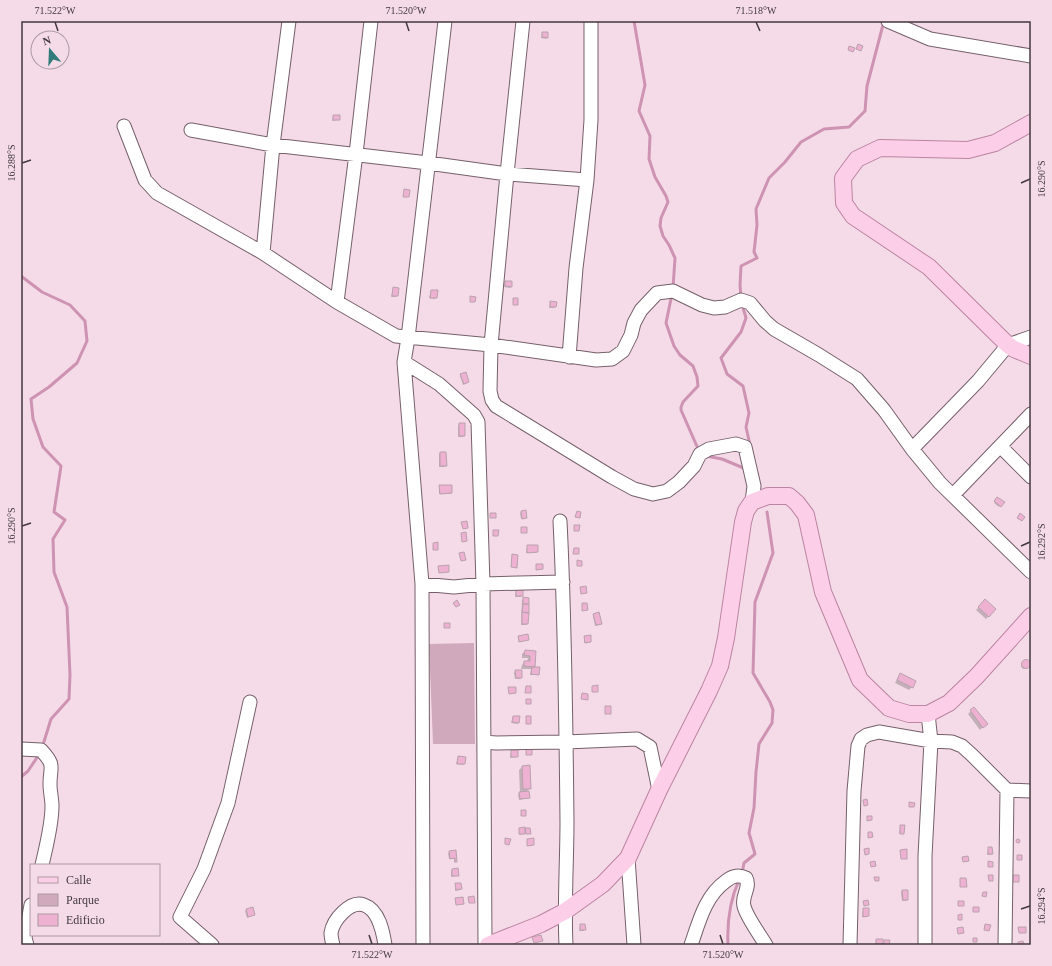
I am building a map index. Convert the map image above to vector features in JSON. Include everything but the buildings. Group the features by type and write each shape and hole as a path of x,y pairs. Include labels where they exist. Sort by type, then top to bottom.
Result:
{"main road":[{"path":"1031,123 995,143 968,150 880,148 857,158 843,178 844,203 853,216 929,267 1008,345 1031,356"},
{"path":"488,945 541,924 564,912 603,884 628,858 720,666 726,638 743,522 746,511 758,499 789,496 797,503 806,515 823,592 860,680 889,708 909,714 928,714 949,703 977,676 1031,616"}],"street":[{"path":"263,253 273,145 289,21"},
{"path":"337,302 371,21"},
{"path":"423,945 422,584 404,362 445,21"},
{"path":"523,21 491,345 490,391 492,400 496,406 612,477 634,488 653,494 667,491 679,482 694,466 700,454 709,449 727,445 741,445 745,447 758,499"},
{"path":"569,357 576,268 587,180 591,120 591,21"},
{"path":"888,21 930,39 1031,56"},
{"path":"124,126 145,180 157,193 263,253 337,302 396,336 491,345 596,360 612,359 623,351 631,335 634,323 642,310 657,293 673,291 702,305 714,308 725,307 741,300 750,303 774,329 857,379 884,410 912,449 940,483 1031,572"},
{"path":"191,130 273,145 428,162 507,174 587,180"},
{"path":"912,449 978,381 1008,345 1031,337"},
{"path":"404,362 439,384 474,415 478,422 483,584 485,945"},
{"path":"953,495 1031,414"},
{"path":"1000,446 1031,477"},
{"path":"560,521 563,582 566,742 567,861 564,912 566,945"},
{"path":"422,584 454,587 483,584 563,582"},
{"path":"212,945 180,917 204,869 228,803 250,702"},
{"path":"925,945 925,856 931,741 928,714"},
{"path":"850,945 854,791 858,746 861,739 867,735 879,732 931,741 952,742 962,746 1007,790 1031,791"},
{"path":"484,742 566,742 637,739 650,747 660,790"},
{"path":"21,749 41,750 48,757 52,768 50,784 52,806 42,864"},
{"path":"1005,945 1007,790"},
{"path":"628,858 634,945"},
{"path":"691,945 705,906 715,891 732,877 741,876 746,878 748,884 743,900 744,906 747,914 766,945"},
{"path":"333,945 331,932 337,919 347,909 356,905 364,905 374,913 383,931 386,945"},
{"path":"28,945 25,938 30,910"}],"green space":[{"path":"474,643 475,744 433,744 429,644"}],"waterway":[{"path":"634,21 645,85 639,111 650,136 649,159 655,177 668,202 661,218 660,226 663,236 675,258 673,288"},
{"path":"741,297 741,266 757,258 754,252 757,225 756,209 769,178 785,162 801,142 824,129 849,127 865,111 867,86 884,21"},
{"path":"21,276 42,292 70,305 85,321 87,341 77,363 49,387 31,399 33,419 43,447 61,466 54,512 65,520 53,539 54,572 67,607 70,675 69,699 51,719 42,748"},
{"path":"672,294 666,323 674,346 680,355 693,366 697,377 698,386 683,402 681,410 699,451"},
{"path":"742,304 746,318 741,332 721,358 727,374 743,386 749,413 746,427 750,445"},
{"path":"706,456 722,459 746,469"},
{"path":"742,873 744,863 755,854 749,833 754,808 759,744 772,723 773,710 753,673 755,602 773,553 767,512"},
{"path":"21,777 28,771 40,753"},
{"path":"728,945 730,912 733,896 739,880"}]}
